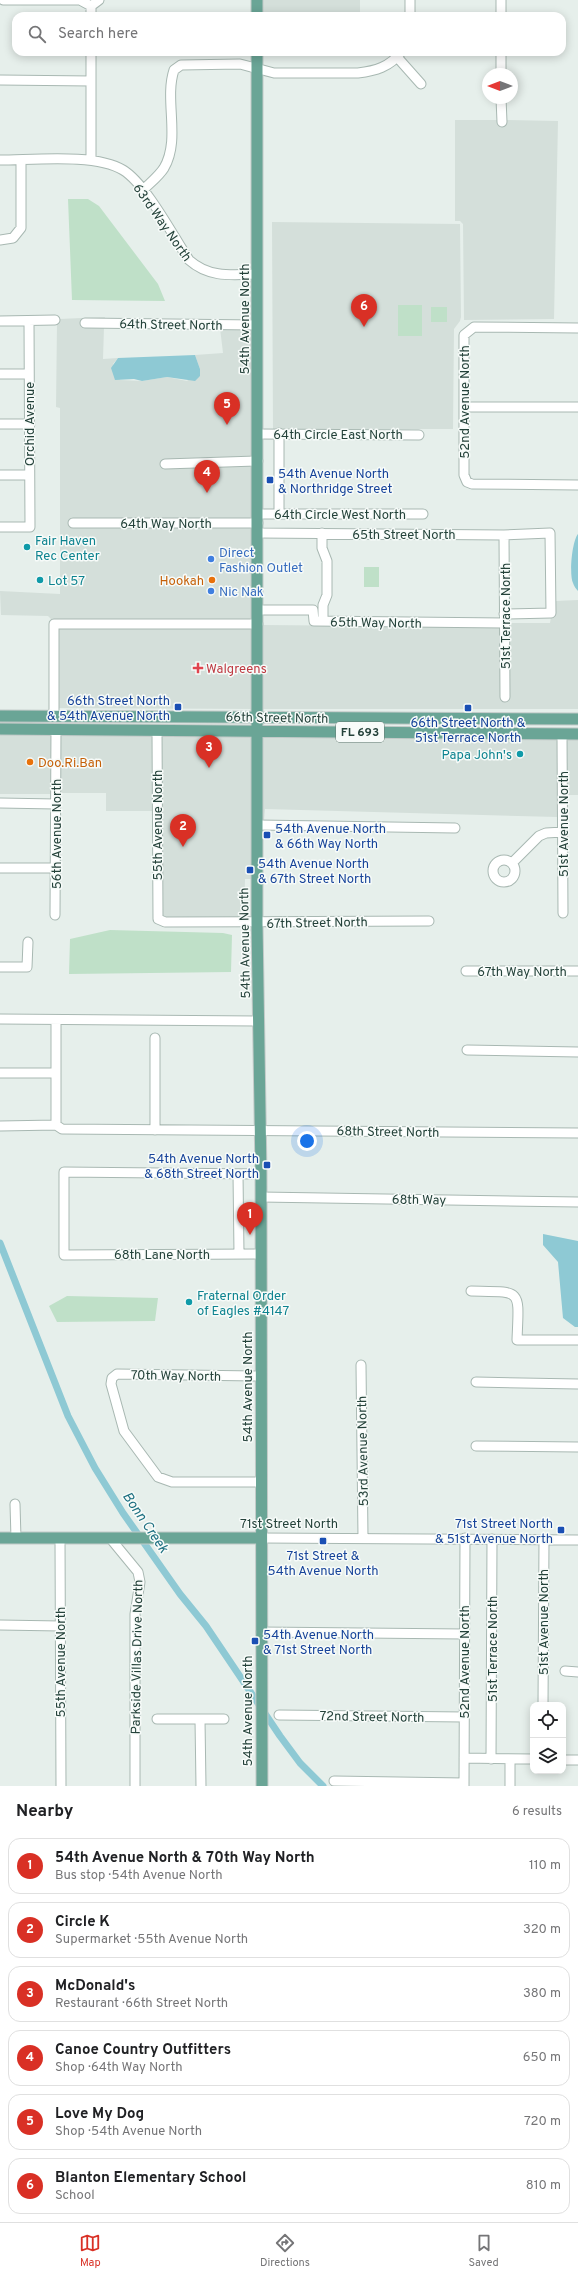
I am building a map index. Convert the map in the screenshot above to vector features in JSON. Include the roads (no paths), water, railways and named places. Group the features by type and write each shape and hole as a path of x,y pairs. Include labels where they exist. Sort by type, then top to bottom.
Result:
{"main road":[{"path":"257,0 257,12"},
{"name":"54th Avenue North","path":"257,56 257,923 261,1174 260,1376 262,1786"},
{"name":"66th Street North","path":"0,716 258,716 578,719"},
{"path":"0,726 42,723 54,716"},
{"path":"56,729 63,725 114,723 128,716"},
{"path":"374,732 383,725 408,724 410,718"},
{"path":"423,733 428,726 454,724 463,718"},
{"path":"468,733 470,728 475,725 539,725 551,719"},
{"name":"66th Street North","path":"0,729 578,734"},
{"name":"71st Street North","path":"0,1538 261,1538"}],"street":[{"path":"3,0 80,0 91,6"},
{"path":"91,6 99,0"},
{"path":"410,0 410,12"},
{"path":"501,0 501,12"},
{"path":"91,6 91,12"},
{"path":"91,56 91,160"},
{"path":"143,190 164,168 169,156 171,143 171,80 174,70 181,65 240,64 274,72 358,73 384,67 398,56"},
{"path":"400,56 421,84"},
{"path":"501,56 501,68"},
{"path":"0,80 91,80"},
{"path":"502,104 502,122"},
{"name":"63rd Way North","path":"0,160 91,160 102,161 122,169 143,190 189,260 197,267 217,275 257,274"},
{"path":"0,240 13,238 21,228 21,160"},
{"path":"0,321 55,320"},
{"name":"Orchid Avenue","path":"0,527 30,527 29,321"},
{"name":"64th Street North","path":"85,323 258,325"},
{"name":"52nd Avenue North","path":"578,328 474,327 468,330 464,335 464,475 467,482 472,484 578,484"},
{"path":"0,374 29,374"},
{"path":"464,407 578,407"},
{"path":"0,424 30,424"},
{"path":"279,433 279,514"},
{"name":"64th Circle East North","path":"258,434 418,435"},
{"path":"165,464 258,461"},
{"path":"0,475 29,475"},
{"name":"64th Circle West North","path":"258,523 279,514 423,514"},
{"name":"64th Way North","path":"73,523 258,523"},
{"name":"65th Street North","path":"258,523 322,533 504,535 550,533 551,613"},
{"path":"322,533 322,548 328,561 328,595 323,605 323,621"},
{"name":"51st Terrace North","path":"504,535 505,697"},
{"name":"65th Way North","path":"258,610 313,610 314,621 504,618 551,613"},
{"path":"54,716 54,624 258,624"},
{"name":"56th Avenue North","path":"55,915 56,729"},
{"name":"55th Avenue North","path":"157,730 158,919"},
{"name":"51st Avenue North","path":"562,734 563,913"},
{"path":"0,803 56,804"},
{"path":"258,825 455,828"},
{"path":"512,863 539,836 546,833 563,832"},
{"path":"0,868 56,868"},
{"name":"67th Street North","path":"158,919 165,922 257,923 429,921"},
{"path":"0,967 27,967 28,942"},
{"name":"67th Way North","path":"466,971 578,971"},
{"path":"0,1019 259,1021"},
{"path":"56,1020 56,1125"},
{"path":"155,1038 155,1130"},
{"path":"467,1050 578,1052"},
{"path":"0,1073 56,1073"},
{"name":"68th Street North","path":"0,1126 56,1125 62,1129 578,1133"},
{"name":"68th Lane North","path":"238,1174 64,1172 64,1254 260,1254"},
{"path":"239,1254 238,1174 261,1174"},
{"name":"68th Way","path":"261,1197 578,1202"},
{"path":"471,1291 508,1291 516,1296 518,1303 517,1340 578,1340"},
{"name":"53rd Avenue North","path":"361,1364 363,1537"},
{"name":"70th Way North","path":"260,1376 117,1374 112,1378 111,1384 124,1431 158,1477 172,1482 261,1482"},
{"path":"476,1382 578,1384"},
{"path":"476,1446 578,1447"},
{"path":"15,1504 16,1538"},
{"name":"71st Street North","path":"261,1538 363,1537 578,1540"},
{"name":"55th Avenue North","path":"60,1538 61,1786"},
{"name":"Parkside Villas Drive North","path":"110,1538 138,1572 140,1582 135,1614 135,1786"},
{"name":"52nd Avenue North","path":"464,1784 465,1538"},
{"name":"51st Terrace North","path":"491,1759 492,1539"},
{"name":"51st Avenue North","path":"543,1702 544,1540"},
{"path":"0,1625 60,1626"},
{"path":"261,1632 464,1634"},
{"path":"565,1671 578,1672"},
{"name":"72nd Street North","path":"279,1715 464,1717"},
{"path":"157,1719 224,1719"},
{"path":"200,1720 201,1786"},
{"path":"464,1758 530,1759"},
{"path":"510,1759 510,1786"},
{"path":"566,1760 578,1760"},
{"path":"334,1782 464,1784"}],"water":[{"path":"195,355 200,369 200,376 195,381 167,377 142,381 134,379 115,380 111,368 118,358"},
{"path":"578,534 578,591 572,579 571,566 574,543"},
{"path":"543,1234 578,1241 578,1327 575,1327 563,1318 558,1262 543,1245"}],"waterway":[{"name":"Bonn Creek","path":"0,1243 68,1416 95,1468 123,1513 180,1594 206,1626 280,1736 300,1763 323,1786"}],"place":[{"name":"Blanton Elementary School","path":"364,327"},
{"name":"Love My Dog","path":"227,425"},
{"name":"54th Avenue North & Northridge Street","path":"270,480"},
{"name":"Canoe Country Outfitters","path":"207,493"},
{"name":"Fair Haven Rec Center","path":"27,547"},
{"name":"Direct Fashion Outlet","path":"211,559"},
{"name":"Lot 57","path":"40,580"},
{"name":"Hookah","path":"212,580"},
{"name":"Nic Nak","path":"211,591"},
{"name":"Walgreens","path":"198,668"},
{"name":"66th Street North & 54th Avenue North","path":"178,707"},
{"name":"66th Street North & 51st Terrace North","path":"468,708"},
{"name":"Papa John's","path":"520,754"},
{"name":"Doo.Ri.Ban","path":"30,762"},
{"name":"McDonald's","path":"209,768"},
{"name":"54th Avenue North & 66th Way North","path":"267,835"},
{"name":"Circle K","path":"183,847"},
{"name":"54th Avenue North & 67th Street North","path":"250,870"},
{"name":"54th Avenue North & 68th Street North","path":"267,1165"},
{"name":"54th Avenue North & 70th Way North","path":"250,1235"},
{"name":"Fraternal Order of Eagles #4147","path":"189,1302"},
{"name":"71st Street North & 51st Avenue North","path":"561,1530"},
{"name":"71st Street & 54th Avenue North","path":"323,1541"},
{"name":"54th Avenue North & 71st Street North","path":"255,1641"}]}
